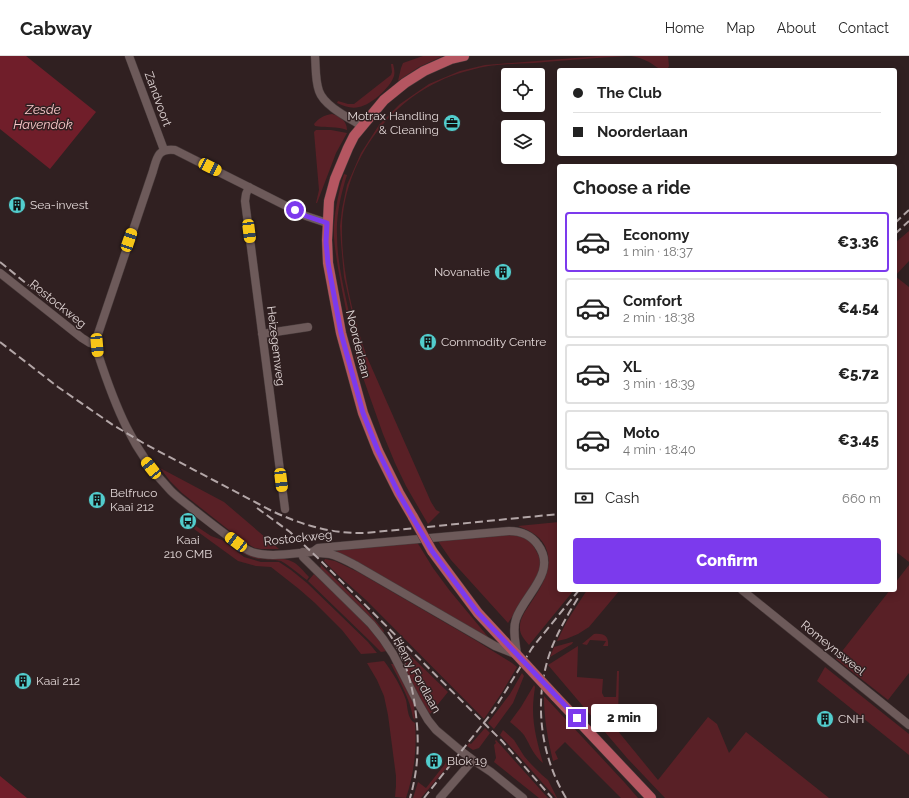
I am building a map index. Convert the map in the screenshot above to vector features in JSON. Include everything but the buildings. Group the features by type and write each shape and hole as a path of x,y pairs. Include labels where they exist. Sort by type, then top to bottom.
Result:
{"main road":[{"name":"Noorderlaan","path":"464,56 451,59 424,71 405,83 384,100 354,136 338,170 329,201 326,242 328,263 341,333 363,413 378,451 399,494 432,551 478,613 651,798"}],"street":[{"name":"Zandvoort","path":"129,56 164,150"},
{"path":"315,56 318,84 322,98 329,105 362,126"},
{"path":"97,345 101,324 156,161 159,154 164,150 175,150 306,216 327,223"},
{"name":"Heizegemweg","path":"249,187 245,201 285,509"},
{"name":"Rostockweg","path":"0,273 82,338 97,345 101,364 122,419 144,459 172,492 225,535 251,552 268,555 314,551 318,548 509,531 518,531 534,539 543,554 543,573 516,617 514,631 517,655"},
{"path":"262,334 308,327"},
{"name":"Noorderlaan","path":"314,551 336,556 355,565 495,646 517,655"},
{"name":"Henry Fordlaan","path":"302,552 303,557 371,624 383,639 393,654 428,720 436,730 523,798"},
{"name":"Romeynsweel","path":"744,592 909,725"},
{"path":"440,798 473,760"}],"shaded area":[{"path":"423,56 443,56 419,67 398,81 403,63"},
{"path":"600,56 627,56 494,65 471,70 445,79 421,91 399,108 381,127 365,149 353,174 345,200 342,227 342,243 349,293 357,326 367,357 431,502 436,510 440,512 428,524 406,486 395,463 360,369 359,344 344,277 341,243 340,226 347,185 361,153 379,125 400,104 429,84 460,71 485,65"},
{"path":"631,56 668,56 669,66 668,68 657,68 649,62"},
{"path":"391,64 393,64 394,72 392,81 384,91 369,103 364,106 353,108 337,103 338,101 354,104 391,75"},
{"path":"332,114 342,119 346,124 347,130 315,126 314,124 320,118"},
{"path":"316,130 331,130 347,133 336,153 317,203 319,190 314,132"},
{"path":"344,174 347,175 338,212 337,244 342,281 356,342 357,363 340,279 334,236 336,206"},
{"path":"909,231 909,261 897,274 897,241"},
{"path":"897,278 909,287 909,562 897,553"},
{"path":"160,468 224,502 279,549 255,548 244,542 182,493"},
{"path":"557,522 557,592 572,592 529,645 521,634 521,621 544,580 547,573 548,559 547,551 543,542 532,532 518,526"},
{"path":"196,526 211,536 222,540 244,557 261,562 279,562 291,570 307,583 368,642 377,653 361,654 342,630 315,603 271,567 256,566 238,561 194,529"},
{"path":"515,534 528,539 539,556 541,563 539,576 508,623 451,560 438,541"},
{"path":"226,541 250,556 237,550"},
{"path":"417,542 433,568 450,591 489,638 337,553 337,550"},
{"path":"250,556 289,560 297,565 309,577 307,580 281,561 259,559"},
{"path":"325,559 335,561 358,572 475,640 517,667 484,719 366,600 324,561"},
{"path":"320,564 365,608 384,631 383,633 375,623 319,568 321,567"},
{"path":"909,565 909,673 888,700 836,659 888,592 897,592 897,580"},
{"path":"314,574 362,620 387,651 381,652 308,581"},
{"path":"586,592 618,592 589,627 578,634 557,641 567,621"},
{"path":"594,634 601,634 605,636 608,640 608,646 603,646 606,641 590,640 587,645 582,644"},
{"path":"573,642 572,644 550,657 554,647"},
{"path":"578,646 577,677 603,679 602,693 604,697 616,697 617,671 619,671 618,722 613,725 658,780 708,717 717,724 729,753 746,732 829,798 665,798 627,758 548,665"},
{"path":"408,653 448,692 430,714 418,696 403,665 410,661 407,654"},
{"path":"384,661 394,675 406,700 410,719 415,723 416,742 414,761 406,798 395,797 396,776 388,715 384,696 367,663"},
{"path":"391,664 394,664 414,703 415,720 413,718 410,704"},
{"path":"825,667 909,734 909,755 817,681"},
{"path":"522,673 524,676 513,703 494,729 488,723 510,694"},
{"path":"534,685 534,723 543,763 535,754 524,735 510,722"},
{"path":"544,696 638,798 621,798 565,742 555,752 558,759 553,761 549,745"},
{"path":"485,728 490,733 479,748 473,750 467,746 469,743 471,744"},
{"path":"503,730 514,740 530,763 548,780 557,798 500,735"},
{"path":"496,740 548,798 539,798 494,762 496,758 494,745"},
{"path":"446,761 448,766 421,798 413,798 418,782 426,788"}],"water":[{"name":"Zesde Havendok","path":"0,56 26,56 96,112 50,169 0,129"},
{"path":"0,776 27,798 0,798"}],"railway":[{"path":"897,221 909,210"},
{"path":"897,232 909,221"},
{"path":"0,262 49,302"},
{"path":"0,342 58,387 113,425 145,444 272,511 317,528 341,532 365,533 557,514"},
{"path":"257,508 290,532 319,559 502,741 552,798"},
{"path":"424,798 494,710 532,648 577,592"},
{"path":"566,798 557,781 545,743 542,724 542,685 552,647 578,598"},
{"path":"388,632 401,654 405,665 412,688 416,712 418,753 410,798"}],"place":[{"name":"Motrax Handling & Cleaning","path":"452,123"},
{"name":"Sea-invest","path":"17,205"},
{"name":"Novanatie","path":"503,272"},
{"name":"Commodity Centre","path":"428,342"},
{"name":"Belfruco Kaai 212","path":"97,500"},
{"name":"Kaai 210 CMB","path":"188,521"},
{"name":"Kaai 212","path":"23,681"},
{"name":"CNH","path":"825,719"},
{"name":"Blok 19","path":"434,761"}],"route":[{"path":"295,210 306,216 327,223 326,242 328,263 341,333 363,413 378,451 399,494 432,551 478,613 577,718"}]}
